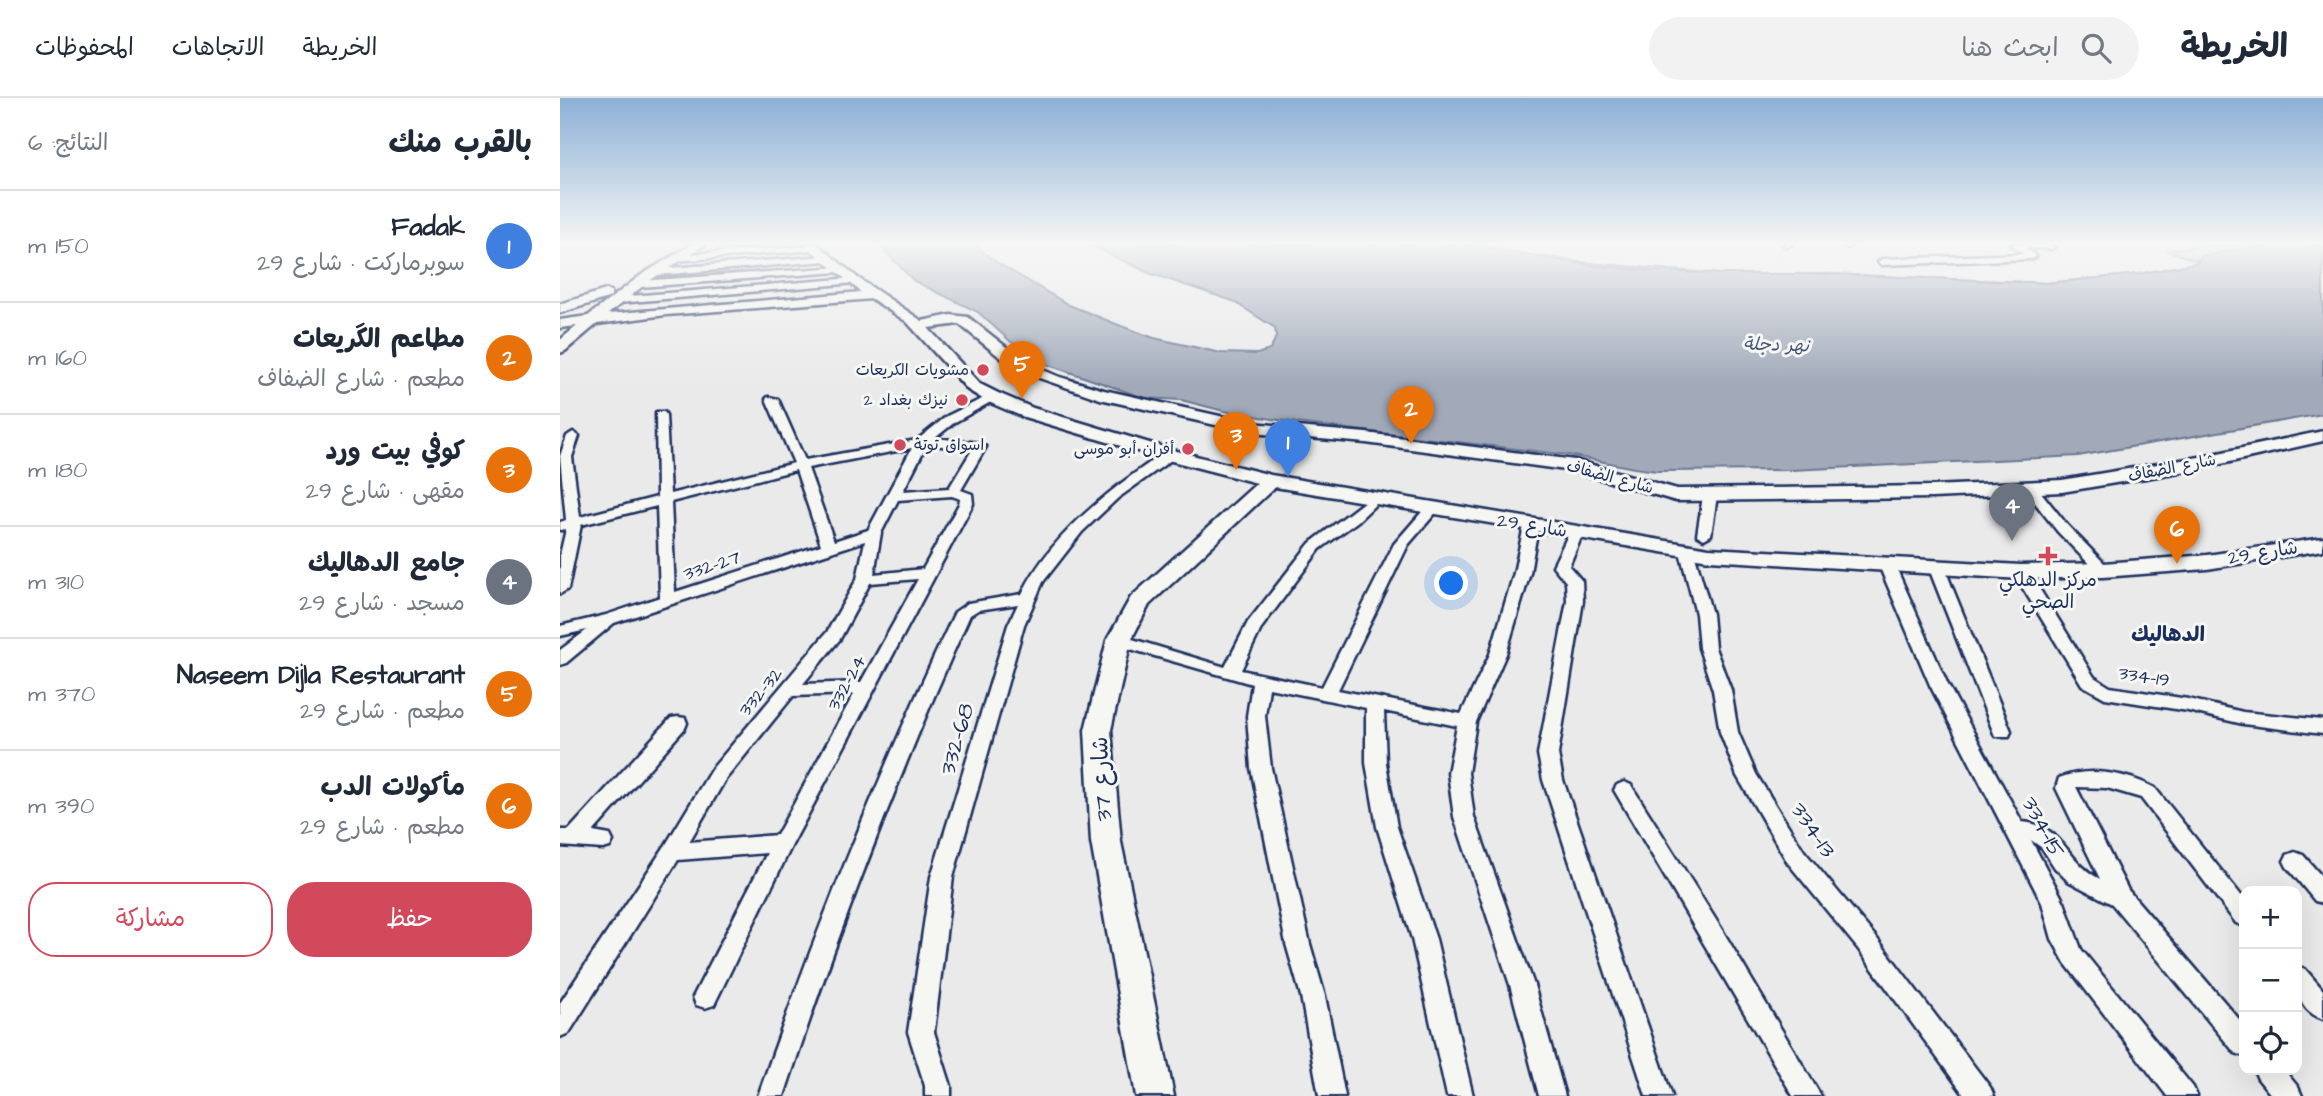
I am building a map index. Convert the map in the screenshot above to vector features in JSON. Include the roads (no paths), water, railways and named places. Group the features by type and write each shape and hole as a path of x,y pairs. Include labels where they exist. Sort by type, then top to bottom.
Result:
{"street":[{"path":"560,348 620,291"},
{"path":"563,323 626,291"},
{"path":"612,297 650,291"},
{"name":"شارع 29","path":"868,291 907,315 974,387 1027,412 1170,456 1271,481 1373,499 1687,552 2021,572 2102,570 2207,562 2323,544"},
{"path":"563,323 874,295"},
{"name":"شارع الضفاف","path":"918,326 951,319 962,320 1022,367 1054,380 1100,394 1242,426 1366,438 1575,466 1671,494 1710,496 2031,489 2088,483 2199,463 2323,436"},
{"name":"332-32","path":"560,1025 672,852 718,775 834,635 865,579 874,533 923,441 951,419 992,397"},
{"path":"772,399 801,465 829,547"},
{"path":"660,415 666,500 668,601"},
{"path":"560,589 567,526 563,460 573,436"},
{"path":"567,526 801,465 923,441 980,447 953,492 893,496"},
{"name":"332-68","path":"938,1096 938,1086 921,1032 942,877 1016,625 1036,581 1077,529 1113,495 1170,456"},
{"name":"شارع 37","path":"1155,1096 1106,842 1098,730 1119,640 1139,602 1271,481"},
{"path":"2031,489 2063,529 2102,570"},
{"name":"332-24","path":"705,997 783,843 967,500 967,497 953,492"},
{"path":"1704,535 1710,496"},
{"path":"1230,674 1254,626 1315,546 1353,518 1373,499"},
{"path":"1328,692 1401,544 1432,509"},
{"path":"1531,526 1522,573 1498,654 1468,722 1458,773 1465,817 1522,985 1552,1096"},
{"name":"332-27","path":"560,631 668,601 874,533"},
{"path":"1576,533 1561,566 1574,581 1575,601 1548,754 1553,780 1659,1096"},
{"name":"334-13","path":"1687,552 1704,614 1707,648 1722,690 1729,732 1746,776 1796,857 1867,943 1981,1096"},
{"name":"334-15","path":"1886,563 1939,685 2053,902 2064,939 2073,956 2184,1096"},
{"path":"1936,566 1955,609 1983,690 2002,731"},
{"name":"334-19","path":"2021,572 2088,681 2095,688 2243,718 2323,727"},
{"path":"865,579 930,573"},
{"path":"771,1096 834,917 929,684 963,612 974,606 1027,598"},
{"path":"560,659 610,619"},
{"path":"1119,640 1230,674 1468,722"},
{"path":"1261,680 1256,716 1261,768 1298,944 1313,996 1332,1096"},
{"path":"790,690 868,688"},
{"path":"1376,702 1376,764 1387,827 1424,939 1460,1096"},
{"path":"567,838 678,723"},
{"path":"2239,910 2148,793 2131,784 2070,780 2066,783 2066,788 2120,897 2239,1038"},
{"path":"1623,790 1713,934 1808,1096"},
{"path":"2015,830 2030,830 2048,838 2068,869 2083,881 2120,897"},
{"path":"567,838 603,841"},
{"path":"672,852 783,843"},
{"path":"2295,861 2323,894"},
{"path":"2302,983 2323,1008"},
{"path":"2271,1075 2289,1096"}],"water":[{"name":"نهر دجلة","path":"934,291 1045,291 1069,305 1154,338 1221,353 1257,354 1270,350 1276,337 1275,328 1233,301 1202,291 2323,291 2323,414 2078,456 1792,470 1657,471 1569,455 1297,423 1224,411 1181,400 1145,398 1037,361 978,312"}],"place":[{"name":"مشويات الكريعات","path":"983,370"},
{"name":"Naseem Dijla Restaurant","path":"1022,399"},
{"name":"نيزك بغداد 2","path":"962,400"},
{"name":"مطاعم الگريعات","path":"1411,444"},
{"name":"اسواق توتة","path":"900,445"},
{"name":"أفران أبو موسى","path":"1188,449"},
{"name":"كوفي بيت ورد","path":"1236,470"},
{"name":"Fadak","path":"1288,477"},
{"name":"جامع الدهاليك","path":"2012,541"},
{"name":"مركز الدهلكي الصحي","path":"2048,556"},
{"name":"مأكولات الدب","path":"2177,564"}],"district":[{"name":"الدهاليك","path":"2168,634"}]}
